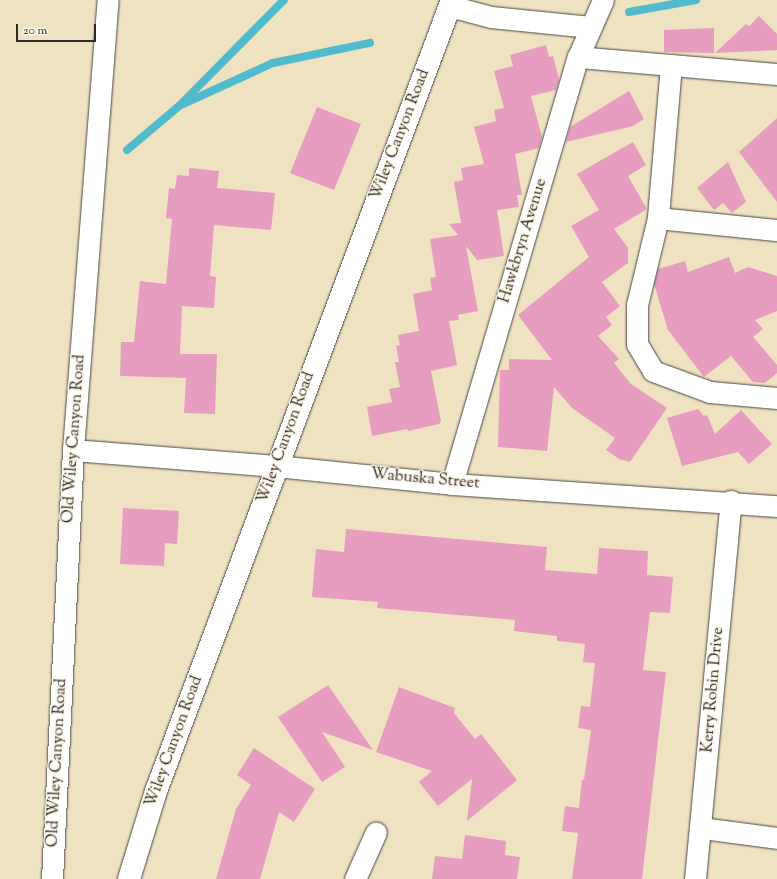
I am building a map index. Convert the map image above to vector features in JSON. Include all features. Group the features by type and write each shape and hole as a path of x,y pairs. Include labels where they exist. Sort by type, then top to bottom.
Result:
{"street":[{"name":"Old Wiley Canyon Road","path":"52,879 73,450 108,0"},
{"name":"Hawkbryn Avenue","path":"452,484 578,57 603,0"},
{"path":"451,3 491,17 591,27"},
{"name":"Wiley Canyon Road","path":"129,879 156,791 276,466 451,3"},
{"path":"578,57 777,74"},
{"path":"671,65 658,218 636,305 637,344 653,371 710,392 777,398"},
{"path":"658,218 777,230"},
{"name":"Wabuska Street","path":"73,450 276,466 452,484 731,501 777,506"},
{"name":"Kerry Robin Drive","path":"695,879 702,828 731,501"},
{"path":"702,828 777,838"},
{"path":"355,879 376,832"}],"building":[{"path":"759,16 777,34 777,50 715,53 746,24 749,26"},
{"path":"714,28 714,53 664,52 664,30"},
{"path":"546,45 549,57 553,56 559,79 556,90 531,96 542,137 539,148 515,154 522,195 517,195 519,207 497,210 504,256 477,260 466,246 478,311 458,315 459,320 449,321 457,365 431,371 441,421 439,424 408,431 407,429 372,436 367,407 392,402 389,389 400,387 395,362 399,362 396,346 400,345 398,335 419,331 413,294 432,290 430,278 436,277 430,239 458,235 449,224 461,223 454,182 463,180 461,168 484,164 474,127 496,121 494,110 504,108 494,71 513,66 510,55"},
{"path":"629,91 644,119 633,126 566,142 570,127"},
{"path":"317,107 361,124 334,190 290,173"},
{"path":"777,118 777,202 739,152"},
{"path":"633,142 646,165 628,176 647,209 614,229 628,248 628,263 602,282 620,306 606,317 612,325 598,336 619,359 614,363 631,384 667,408 630,462 619,459 606,450 615,438 572,408 554,387 547,451 498,447 500,370 509,370 509,359 552,360 518,315 589,257 571,226 599,210 577,174"},
{"path":"728,162 746,202 732,213 723,203 714,210 697,188"},
{"path":"189,168 219,171 217,188 275,193 271,230 214,225 210,276 216,277 214,308 182,306 180,354 217,354 215,414 184,413 186,378 120,376 121,342 134,342 140,281 166,284 172,219 166,218 169,188 175,189 177,175 189,176"},
{"path":"729,257 735,273 748,267 777,276 777,311 755,320 763,329 753,337 777,365 777,373 765,383 753,382 731,356 704,377 668,330 654,284 658,269 685,261 688,272"},
{"path":"698,409 704,416 707,415 715,434 741,410 772,444 749,464 738,452 682,466 667,418"},
{"path":"123,508 179,511 177,544 165,543 164,566 120,564"},
{"path":"346,529 547,547 545,570 597,574 599,548 648,551 647,575 673,577 670,613 650,612 643,670 666,672 642,879 572,879 578,833 562,831 565,806 579,808 582,779 584,780 591,730 578,728 581,706 590,707 595,663 583,662 585,644 557,641 557,636 514,631 515,620 377,608 378,602 312,597 316,549 344,552"},
{"path":"328,685 373,750 322,732 345,767 322,782 278,717"},
{"path":"399,687 455,708 454,713 475,739 481,734 517,780 467,821 472,779 438,806 419,782 432,771 376,752"},
{"path":"254,748 315,789 294,822 279,812 260,879 216,879 236,809 251,785 237,775"},
{"path":"465,835 506,841 505,855 520,857 517,879 432,879 435,856 462,859"}],"waterway":[{"path":"127,150 179,106 284,0"},
{"path":"629,12 696,0"},
{"path":"183,104 273,63 370,43"}]}
